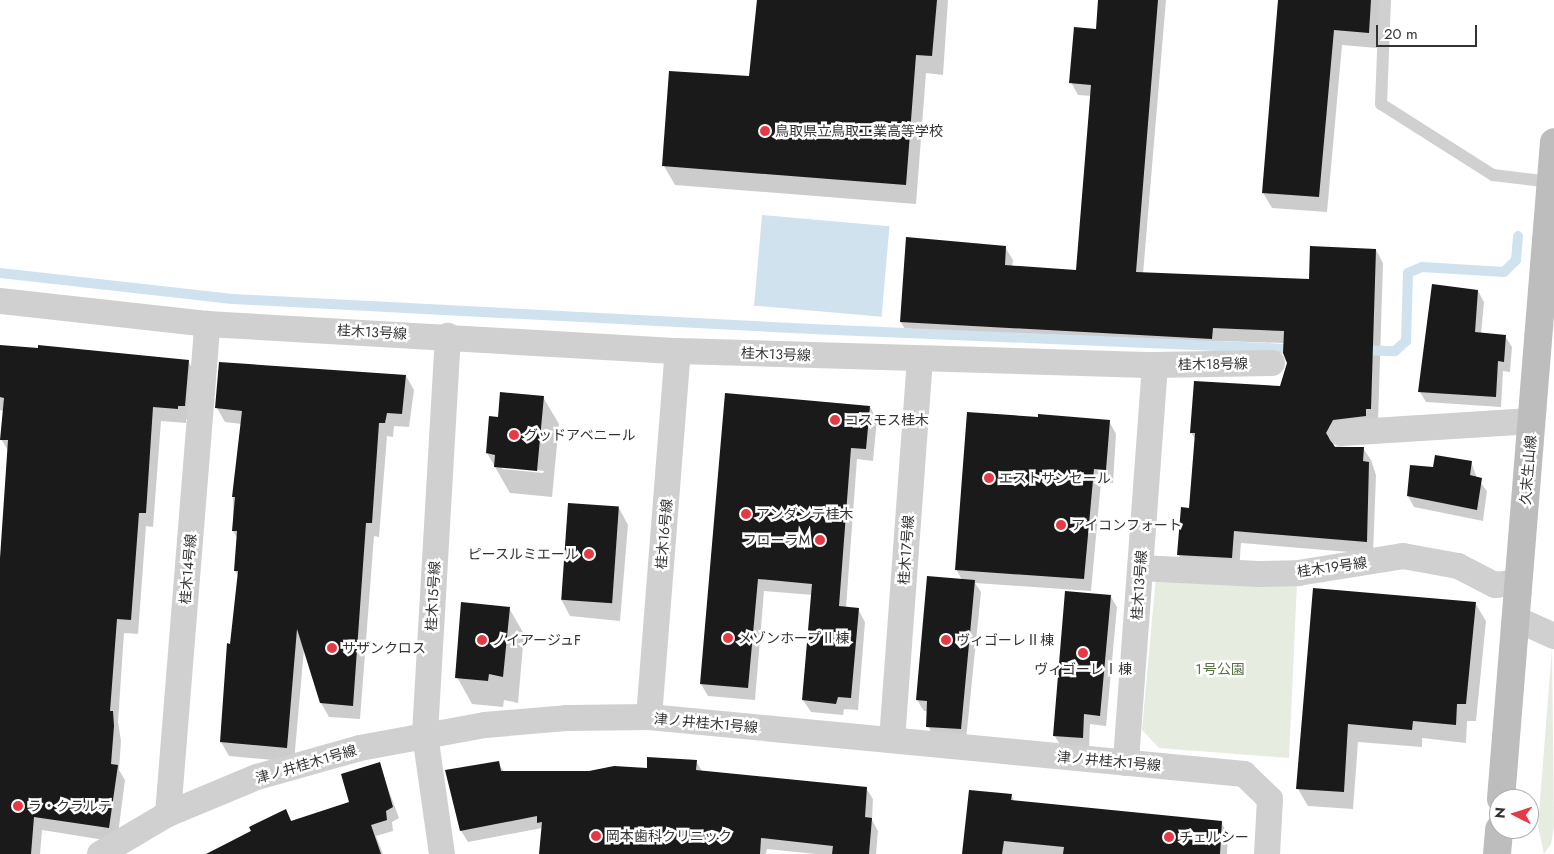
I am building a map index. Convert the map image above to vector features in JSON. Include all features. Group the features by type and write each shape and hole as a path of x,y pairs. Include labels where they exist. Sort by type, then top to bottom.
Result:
{"street":[{"name":"久末生山線","path":"1502,789 1532,420 1546,337 1554,142"},
{"name":"桂木13号線","path":"0,301 207,324 678,350 920,360 1155,365 1126,763"},
{"name":"桂木14号線","path":"168,814 207,324"},
{"name":"桂木15号線","path":"442,854 425,734 448,336"},
{"name":"桂木16号線","path":"649,717 678,350"},
{"name":"桂木17号線","path":"892,740 920,360"},
{"name":"桂木18号線","path":"1155,365 1272,363"},
{"path":"1341,433 1532,420"},
{"name":"桂木19号線","path":"1140,568 1260,574 1298,573 1403,556 1458,566 1494,585 1519,582"},
{"path":"1516,619 1554,636"},
{"name":"津ノ井桂木1号線","path":"100,854 168,814 256,777 360,748 425,734 566,718 649,717 1244,774 1270,799 1267,854"},
{"path":"1497,854 1498,839"}],"lane":[{"path":"1385,0 1381,104 1493,175 1551,182"}],"green space":[{"name":"１号公園","path":"1156,576 1297,583 1289,758 1159,748 1142,730"},
{"path":"1552,648 1554,826 1551,844 1544,854 1539,831"}],"water":[{"path":"762,215 890,226 882,317 754,306"}],"building":[{"path":"757,0 937,0 932,56 916,55 906,185 662,166 669,71 749,76"},
{"path":"1098,0 1158,0 1136,272 1309,279 1310,246 1376,249 1371,409 1366,409 1366,416 1333,420 1326,433 1335,447 1364,447 1363,461 1369,462 1367,542 1234,531 1232,558 1177,555 1181,507 1189,508 1195,433 1190,433 1194,381 1280,386 1287,363 1283,353 1284,331 1213,328 1212,339 900,322 906,237 1006,246 1005,265 1076,270 1091,85 1069,83 1074,27 1096,29"},
{"path":"1278,0 1371,0 1369,33 1334,30 1319,197 1262,193"},
{"path":"1432,284 1478,290 1475,332 1506,335 1504,362 1498,361 1496,397 1418,392"},
{"path":"0,345 38,348 38,345 189,360 185,406 178,406 178,409 153,407 146,513 139,513 131,620 117,619 110,711 113,711 114,726 111,764 118,765 109,828 34,817 31,854 0,854 0,558 8,440 0,440 4,398 0,397"},
{"path":"219,362 406,375 402,414 387,413 385,423 379,423 372,523 366,523 353,706 320,703 297,629 287,748 220,742 227,643 230,644 238,571 234,571 237,531 232,531 235,497 232,497 242,411 215,408"},
{"name":"グッドアベニール","path":"500,392 544,396 537,471 494,467 495,455 486,453 489,416 498,417"},
{"path":"725,393 870,406 866,449 851,448 839,606 859,608 851,698 838,697 836,704 802,700 812,584 758,579 748,688 700,684"},
{"path":"967,412 1038,417 1038,414 1110,420 1106,470 1094,469 1084,579 955,570"},
{"path":"1435,455 1472,461 1470,475 1482,478 1477,510 1407,496 1410,465 1433,467"},
{"name":"ピースルミエール","path":"568,503 619,507 612,603 561,600"},
{"name":"ヴィゴーレⅡ棟","path":"927,576 975,580 961,729 926,727 927,701 916,700"},
{"path":"1313,588 1476,602 1466,704 1457,704 1456,725 1413,721 1412,730 1348,724 1344,792 1296,789"},
{"name":"ヴィゴーレⅠ棟","path":"1065,591 1111,595 1100,716 1084,714 1083,738 1053,736"},
{"name":"ノイアージュF","path":"461,602 510,607 503,677 489,674 488,681 455,678"},
{"path":"647,757 697,760 696,770 867,787 865,817 872,818 869,854 832,854 833,846 761,838 760,854 539,854 542,822 537,823 537,816 460,831 445,770 499,761 501,771 589,771 614,766 647,768"},
{"path":"380,762 393,807 386,811 387,820 371,825 381,854 206,854 251,831 249,827 286,809 291,821 349,802 341,774"},
{"path":"969,790 1012,794 1011,800 1222,821 1220,854 1063,854 1064,847 1004,841 1002,854 962,854"}],"waterway":[{"path":"1360,350 1395,351 1406,341 1408,273 1422,267 1504,272 1516,260 1518,236"},
{"path":"0,273 233,299 812,329 1295,349"}],"place":[{"name":"鳥取県立鳥取工業高等学校","path":"765,131"},
{"name":"コスモス桂木","path":"835,420"},
{"name":"グッドアベニール","path":"514,435"},
{"name":"エストサンセール","path":"989,478"},
{"name":"アンダンテ桂木","path":"746,514"},
{"name":"アイコンフォート","path":"1061,525"},
{"name":"フローラM","path":"820,540"},
{"name":"ピースルミエール","path":"589,554"},
{"name":"メゾンホープⅡ棟","path":"728,638"},
{"name":"ノイアージュF","path":"482,640"},
{"name":"ヴィゴーレⅡ棟","path":"946,640"},
{"name":"サザンクロス","path":"332,648"},
{"name":"ヴィゴーレⅠ棟","path":"1083,653"},
{"name":"ラ・クラルテ","path":"18,806"},
{"name":"岡本歯科クリニック","path":"596,836"},
{"name":"チェルシー","path":"1169,837"}]}
